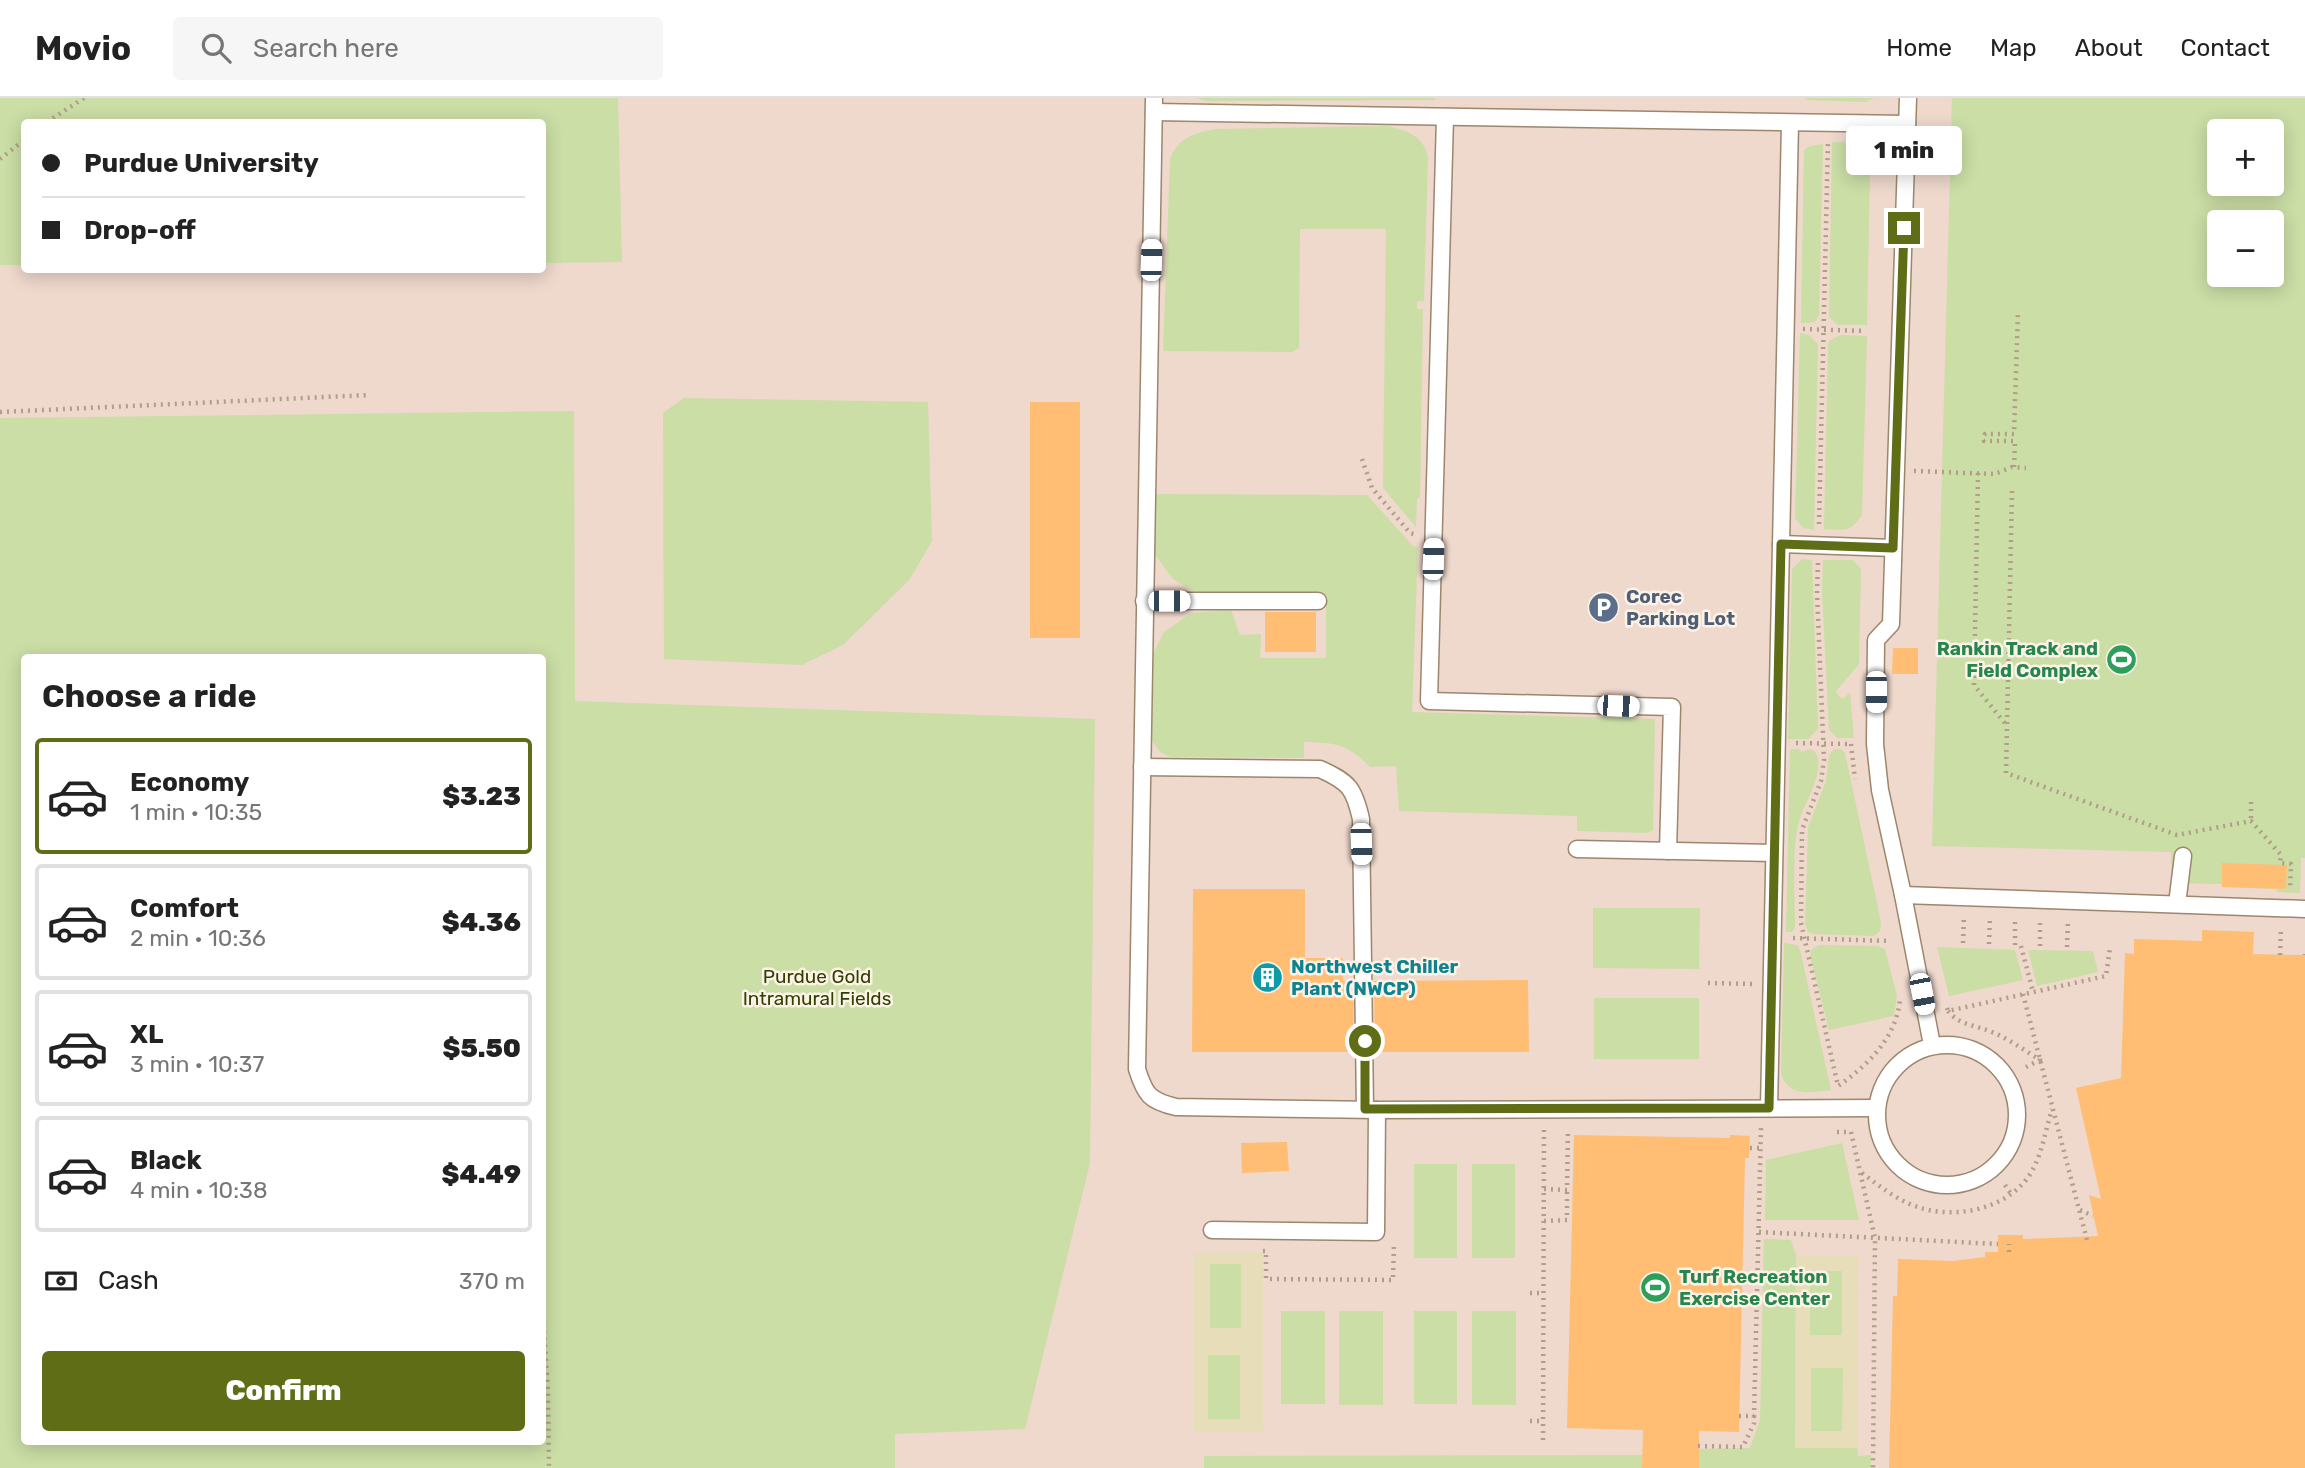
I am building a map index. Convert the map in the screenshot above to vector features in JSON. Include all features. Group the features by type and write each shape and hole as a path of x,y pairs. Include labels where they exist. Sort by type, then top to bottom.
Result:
{"lane":[{"path":"1908,98 1891,624 1876,640 1875,744 1880,790 1932,1045"},
{"path":"1876,1108 1371,1110 1176,1107 1156,1102 1143,1089 1137,1069 1154,105 1445,117 1908,124"},
{"path":"1445,117 1429,701 1672,708 1668,851"},
{"path":"1769,1108 1790,122"},
{"path":"1781,544 1893,548"},
{"path":"1144,601 1318,601"},
{"path":"1142,767 1320,769 1339,778 1355,795 1361,819 1376,1232 1212,1230"},
{"path":"1577,849 1774,853"},
{"path":"2177,904 2183,856"},
{"path":"1903,895 2305,909"},
{"path":"1954,1044 1975,1049 1993,1060 2007,1077 2015,1095 2018,1116 2015,1135 2006,1154 1992,1169 1975,1180 1955,1185 1934,1184 1914,1177 1897,1165 1885,1149 1878,1129 1876,1108 1882,1087 1894,1068 1911,1053 1932,1045 1954,1044"}],"path":[{"path":"52,119 84,98"},
{"path":"1819,528 1829,123"},
{"path":"0,159 21,142"},
{"path":"2014,467 2015,442 1984,441 1985,434 2014,434 2018,311"},
{"path":"1785,329 1865,331"},
{"path":"0,412 369,395"},
{"path":"1362,459 1372,488 1410,533 1434,535"},
{"path":"1942,471 1995,474 2014,467 2026,468"},
{"path":"1978,473 1974,685 2007,726"},
{"path":"2012,491 2006,773 2177,835 2251,821"},
{"path":"1818,562 1824,744 1821,781 1802,830 1801,923 1838,1086 1864,1068 1882,1045 1898,1016 1901,992"},
{"path":"1776,742 1875,744"},
{"path":"1850,744 1855,781"},
{"path":"2251,802 2251,821 2281,855 2280,863 2291,864 2290,890"},
{"path":"1887,928 1893,954"},
{"path":"2280,954 2281,929"},
{"path":"1772,937 1890,941"},
{"path":"2021,946 2033,992"},
{"path":"1948,1011 2106,976 2110,948"},
{"path":"1708,983 1771,985"},
{"path":"2023,994 2087,1240"},
{"path":"1944,1000 1955,1019 1969,1026 1988,1030 2040,1059"},
{"path":"2024,1068 2040,1059"},
{"path":"1861,1172 1893,1196 1914,1206 1941,1212 1973,1210 1996,1204 2026,1180 2036,1163 2052,1109"},
{"path":"1543,1440 1544,1123"},
{"path":"1544,1221 1567,1220 1568,1124"},
{"path":"1749,1127 1774,1129"},
{"path":"1698,1446 1743,1447 1754,1423 1761,1128"},
{"path":"1825,1131 1851,1132 1875,1238 1873,1468"},
{"path":"1750,1148 1761,1148"},
{"path":"2005,1185 2011,1194"},
{"path":"1544,1189 1567,1190"},
{"path":"2079,1210 2093,1216"},
{"path":"1759,1232 1997,1244"},
{"path":"1252,1251 1266,1251 1266,1279 1393,1280 1394,1240"},
{"path":"2009,1244 2009,1252"},
{"path":"1530,1293 1544,1293"},
{"path":"546,1361 549,1468"},
{"path":"1739,1416 1754,1416"},
{"path":"1530,1421 1543,1421"}],"shaded area":[{"path":"0,98 2305,98 2305,1468 0,1468"}],"green space":[{"path":"0,98 618,98 622,262 546,263 546,119 21,119 21,265 0,265"},
{"path":"1197,98 1435,98 1435,100 1207,101"},
{"path":"1805,98 1874,98 1865,102"},
{"name":"Rankin Track and Field Complex","path":"1952,98 2305,98 2305,858 2301,858 2300,893 2277,892 2276,889 2222,887 2221,884 2172,883 2171,852 1932,846"},
{"path":"1388,126 1414,135 1426,149 1428,156 1424,301 1417,302 1417,309 1423,309 1420,497 1417,499 1416,527 1383,488 1386,229 1300,229 1299,348 1292,352 1163,351 1170,160 1182,142 1193,135 1215,129"},
{"path":"1832,142 1870,143 1890,152 1888,165 1870,167 1867,325 1838,325 1829,317"},
{"path":"1823,144 1819,314 1816,321 1801,323 1804,150"},
{"path":"1800,333 1809,335 1818,344 1814,530 1803,528 1795,518"},
{"path":"1840,335 1867,336 1862,515 1850,528 1837,530 1824,529 1828,347 1829,341"},
{"path":"684,398 928,402 932,541 910,579 843,645 802,665 664,659 663,413"},
{"name":"Purdue Gold Intramural Fields","path":"574,411 575,701 1095,719 1090,1163 1025,1429 895,1434 895,1468 0,1468 0,418"},
{"path":"1152,494 1367,495 1413,546 1418,547 1412,712 1655,719 1653,830 1647,833 1577,831 1577,816 1399,811 1396,766 1370,767 1354,753 1333,744 1304,742 1304,758 1170,757 1160,752 1150,738 1153,654 1164,632 1191,613 1231,610 1240,635 1261,634 1260,658 1326,658 1326,594 1213,595 1193,591 1173,579 1153,552"},
{"path":"1802,559 1812,560 1818,729 1808,739 1788,739 1792,569"},
{"path":"1823,560 1853,560 1861,569 1859,664 1836,691 1840,698 1850,692 1854,738 1837,738 1829,730 1822,592"},
{"path":"1790,749 1800,749 1801,752 1811,749 1816,755 1818,772 1797,830 1794,871 1795,927 1792,932 1786,932"},
{"path":"1834,749 1841,749 1845,753 1881,922 1880,931 1874,936 1813,934 1808,932 1805,924 1808,827 1826,781 1829,756"},
{"path":"1593,908 1700,908 1699,969 1593,968"},
{"path":"1784,943 1797,945 1800,950 1831,1090 1802,1092 1790,1087 1781,1075"},
{"path":"1819,945 1878,946 1885,949 1897,996 1894,1016 1829,1030 1810,955 1812,949"},
{"path":"1937,947 2015,950 2023,980 1949,996"},
{"path":"2028,950 2093,951 2098,972 2037,986"},
{"path":"1594,998 1699,998 1699,1059 1594,1059"},
{"path":"1842,1143 1859,1220 1765,1220 1766,1160"},
{"path":"1414,1164 1457,1164 1457,1258 1414,1258"},
{"path":"1472,1164 1515,1164 1515,1258 1472,1258"},
{"path":"1764,1239 1791,1240 1796,1255 1795,1447 1857,1448 1858,1456 1871,1455 1871,1468 1699,1468 1699,1449 1750,1448 1760,1420"},
{"path":"1210,1264 1241,1264 1241,1328 1210,1328"},
{"path":"1810,1271 1842,1271 1842,1335 1810,1335"},
{"path":"1281,1311 1325,1311 1325,1404 1281,1404"},
{"path":"1339,1311 1383,1311 1383,1405 1339,1405"},
{"path":"1414,1311 1457,1311 1457,1404 1414,1404"},
{"path":"1472,1311 1516,1311 1516,1405 1472,1405"},
{"path":"1208,1355 1240,1355 1240,1419 1208,1419"},
{"path":"1811,1367 1843,1367 1843,1431 1811,1431"},
{"path":"1642,1455 1642,1468 1204,1468 1204,1456"}],"sand":[{"path":"1263,1252 1263,1431 1194,1431 1194,1253","holes":["1210,1264 1241,1264 1241,1328 1210,1328","1208,1355 1240,1355 1240,1419 1208,1419"]},
{"path":"1796,1255 1858,1255 1857,1448 1795,1448","holes":["1810,1271 1842,1271 1842,1335 1810,1335","1811,1368 1843,1368 1842,1431 1811,1431"]}],"building":[{"path":"1030,402 1080,402 1080,638 1030,638"},
{"path":"1265,612 1316,612 1316,652 1265,652"},
{"path":"1893,648 1918,648 1918,674 1892,674"},
{"path":"2222,863 2287,865 2286,889 2222,887"},
{"name":"Northwest Chiller Plant (NWCP)","path":"1193,889 1305,889 1305,958 1343,958 1343,981 1353,981 1354,1052 1192,1052"},
{"path":"2202,930 2254,932 2253,954 2305,955 2305,1468 1889,1468 1893,1296 1897,1296 1898,1259 1953,1261 1985,1257 1985,1252 1998,1252 1998,1235 2023,1235 2023,1239 2098,1236 2089,1195 2101,1199 2076,1088 2121,1078 2125,953 2134,954 2134,939 2202,941"},
{"path":"1528,980 1529,1052 1375,1052 1374,981"},
{"name":"Turf Recreation Exercise Center","path":"1574,1135 1730,1138 1730,1135 1750,1136 1749,1158 1745,1158 1739,1432 1699,1431 1699,1468 1642,1468 1643,1430 1567,1428"},
{"path":"1287,1142 1289,1171 1242,1173 1241,1143"}],"place":[{"name":"Corec Parking Lot","path":"1603,607"},
{"name":"Rankin Track and Field Complex","path":"2121,659"},
{"name":"Northwest Chiller Plant (NWCP)","path":"1268,977"},
{"name":"Turf Recreation Exercise Center","path":"1656,1287"}],"route":[{"path":"1365,1041 1365,1109 1769,1108 1781,544 1893,548 1904,228"}]}
